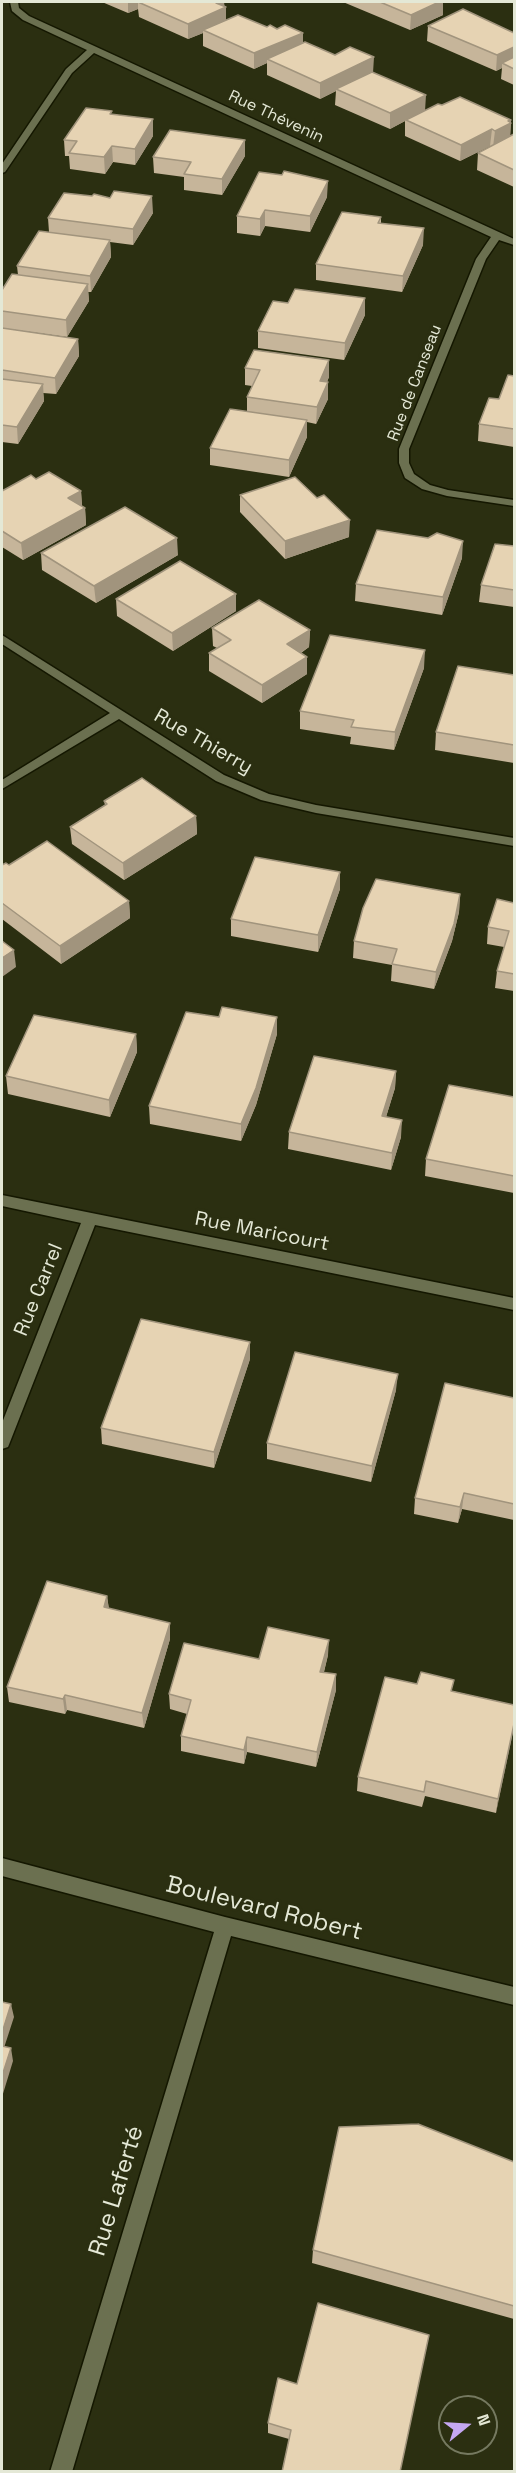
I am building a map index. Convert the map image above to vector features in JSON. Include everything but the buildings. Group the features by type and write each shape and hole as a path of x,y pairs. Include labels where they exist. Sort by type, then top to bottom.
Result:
{"street":[{"name":"Rue Thévenin","path":"14,2 15,9 26,18 496,236 514,242"},
{"path":"2,170 69,71 93,49"},
{"name":"Rue de Canseau","path":"496,236 481,259 472,280 404,449 404,463 410,476 426,487 447,493 514,503"},
{"name":"Rue Thierry","path":"2,639 220,778 265,797 316,809 514,842"},
{"path":"2,785 118,714"},
{"name":"Rue Maricourt","path":"2,1201 514,1304"},
{"name":"Rue Carrel","path":"2,1442 90,1220"},
{"name":"Boulevard Robert","path":"2,1868 225,1926 514,1996"},
{"name":"Rue Laferté","path":"61,2472 225,1926"}]}
